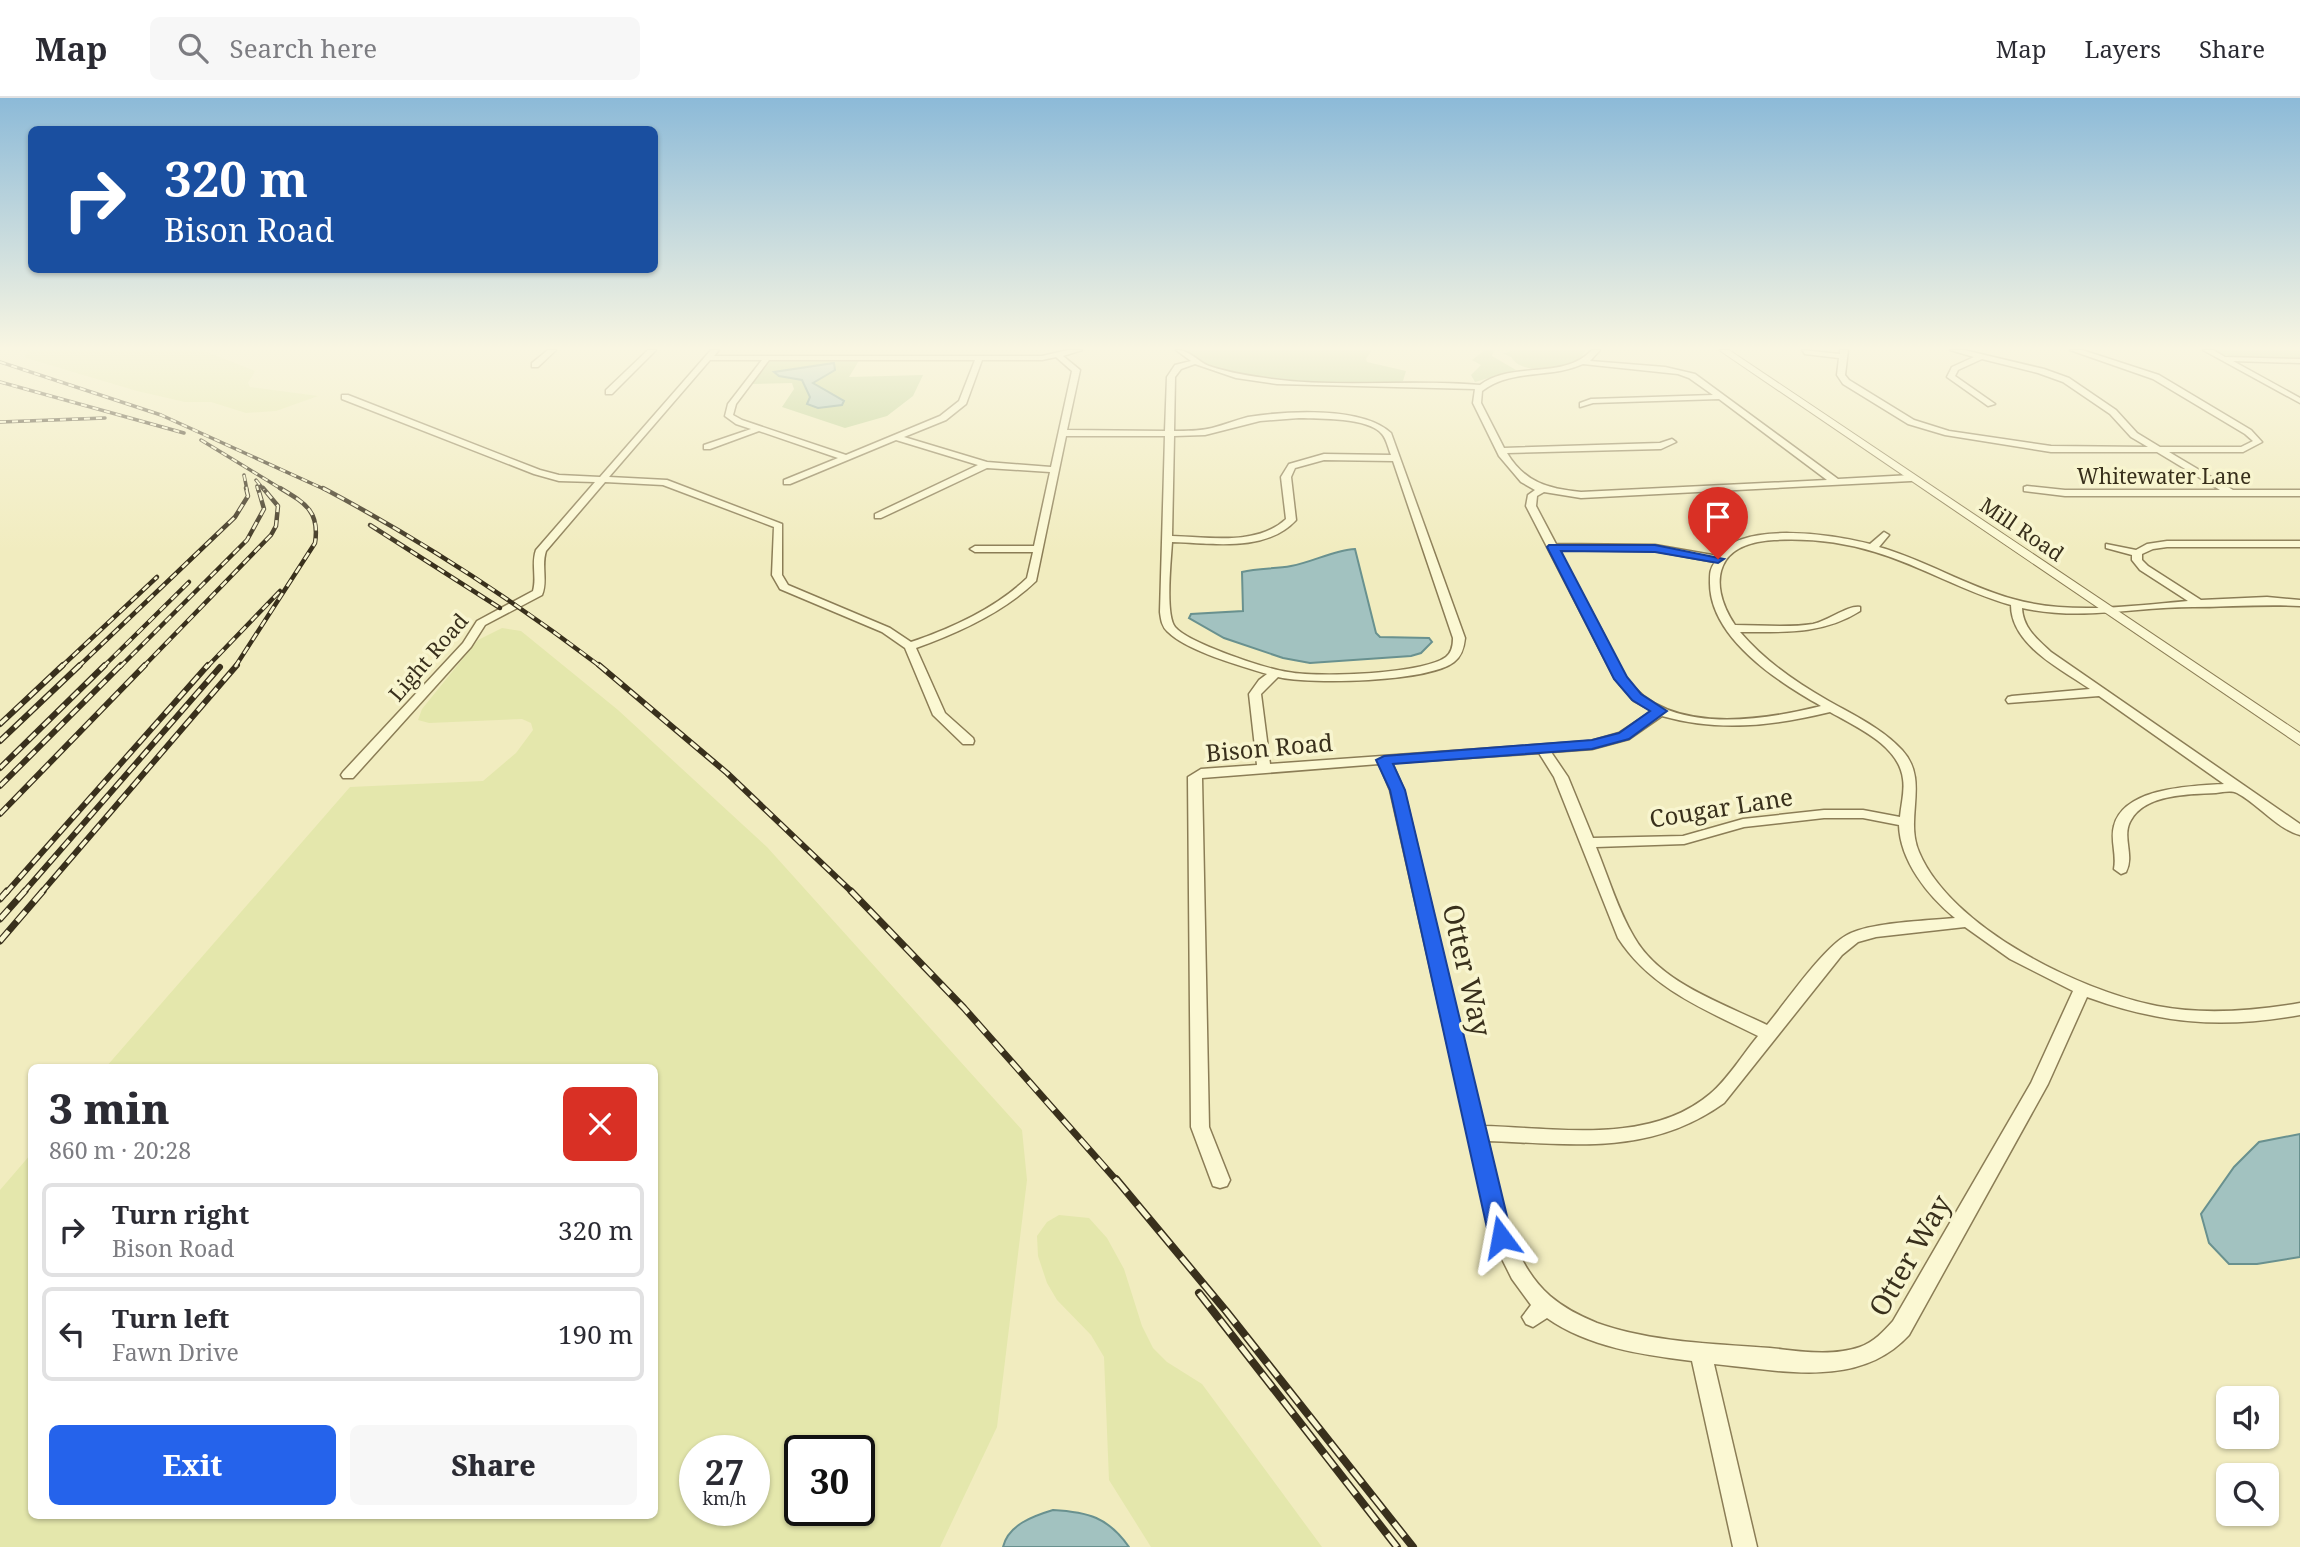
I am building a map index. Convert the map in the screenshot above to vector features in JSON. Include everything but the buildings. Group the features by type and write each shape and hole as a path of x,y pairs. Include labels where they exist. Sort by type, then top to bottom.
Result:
{"street":[{"path":"398,418 537,472 559,478 664,482 779,526 778,575 784,587 886,631 911,646 939,715 968,741"},
{"name":"Light Road","path":"348,775 467,645 481,623 538,593 542,584 536,561 541,550 657,418"},
{"path":"732,418 758,429 848,458"},
{"path":"787,482 943,418"},
{"path":"911,646 930,640 1025,588 1032,579 1065,418"},
{"path":"1171,418 1165,612 1171,629 1192,641 1276,673 1311,677 1408,671 1449,660 1464,666"},
{"path":"1062,433 1202,433 1247,421 1274,418 1350,418 1376,421 1386,430 1459,638 1459,647 1449,660"},
{"path":"1485,418 1519,478 1542,489 1585,495 1911,478"},
{"path":"1750,418 1836,482"},
{"name":"Mill Road","path":"1822,418 2300,740"},
{"path":"1905,418 1947,435 2051,449 2244,449 2258,442 2248,432 2224,418"},
{"path":"2118,418 2134,435 2231,493"},
{"path":"707,447 758,429"},
{"path":"898,438 986,465 1054,470"},
{"path":"1503,451 1661,446 1672,442"},
{"path":"1167,538 1244,539 1276,533 1291,520 1286,477 1292,466 1324,457 1396,458"},
{"path":"878,516 986,465"},
{"path":"1542,489 1532,495 1531,506 1621,679 1636,697 1660,711 1715,723 1782,718 1829,709"},
{"name":"Whitewater Lane","path":"2028,489 2065,493 2300,493"},
{"path":"1872,548 1884,535"},
{"path":"2300,603 2059,610 2016,604 1872,548 1825,539 1771,538 1741,543 1718,559 1713,586 1716,601 1731,628 1759,659 1829,709 1864,726 1903,759 1912,779 1905,822 1910,850 1933,887 1968,922 2014,954 2082,989 2154,1011 2225,1017 2300,1009"},
{"path":"2110,545 2137,553 2151,546 2167,544 2300,544"},
{"path":"1553,547 1655,548 1718,559"},
{"path":"975,549 1038,549"},
{"path":"2137,553 2137,560 2144,568 2202,605"},
{"path":"2016,604 2017,619 2031,641 2300,831"},
{"path":"1731,628 1831,625 1856,609"},
{"path":"1264,768 1255,694 1262,683 1276,673"},
{"path":"2012,700 2100,692"},
{"name":"Bison Road","path":"1220,1180 1200,1127 1195,777 1201,773 1542,748 1616,740 1660,711"},
{"path":"1542,748 1561,777 1636,955 1652,971 1770,1034"},
{"name":"Otter Way","path":"1384,760 1398,790 1501,1237 1539,1311 1586,1330 1636,1342 1700,1351 1841,1363 1869,1356 1888,1344 1901,1328 2039,1084 2082,989"},
{"path":"2120,869 2126,856 2120,825 2127,813 2138,804 2170,794 2237,787"},
{"name":"Cougar Lane","path":"1587,843 1684,840 1743,823 1824,814 1863,814 1905,822"},
{"path":"1476,1133 1615,1135 1647,1133 1675,1126 1701,1114 1718,1098 1836,951 1853,938 1968,922"},
{"path":"1700,1351 1745,1547"}],"green space":[{"path":"814,418 881,418 845,428"},
{"path":"502,628 521,631 618,710 767,847 1022,1130 1027,1180 997,1427 940,1547 0,1547 0,1190 28,1157 28,1519 658,1519 658,1064 109,1064 350,787 483,781 516,753 533,730 531,723 522,719 429,723 418,720 422,709 478,640"},
{"path":"1059,1215 1089,1218 1107,1238 1124,1269 1142,1326 1153,1348 1167,1362 1202,1384 1322,1547 1151,1547 1109,1480 1104,1357 1091,1335 1057,1300 1047,1283 1038,1256 1037,1236 1047,1222"}],"water":[{"path":"1355,549 1376,633 1380,637 1429,638 1432,642 1421,653 1310,663 1283,658 1224,638 1189,618 1191,614 1243,611 1242,572 1291,566"},
{"path":"2300,1134 2300,1257 2257,1264 2229,1264 2209,1243 2201,1214 2234,1167 2259,1142"},
{"path":"1053,1510 1077,1512 1096,1518 1113,1529 1129,1547 1003,1547 1016,1527"}],"railway":[{"path":"0,422 105,418"},
{"path":"129,418 184,433"},
{"path":"167,418 326,490"},
{"path":"201,440 283,490"},
{"path":"244,475 247,490"},
{"path":"256,480 264,490"},
{"path":"257,486 258,490"},
{"path":"78,667 235,517 248,496 246,488"},
{"path":"120,667 247,540 264,509 258,488"},
{"path":"143,667 271,535 276,526 278,506 263,488"},
{"path":"235,667 315,543 313,515 297,498 280,488"},
{"path":"323,488 466,572 601,667"},
{"path":"370,525 500,608"},
{"path":"61,667 157,577"},
{"path":"103,667 189,582"},
{"path":"207,667 280,591"},
{"path":"0,724 63,665"},
{"path":"0,741 80,665"},
{"path":"0,768 105,665"},
{"path":"0,786 121,665"},
{"path":"0,814 145,665"},
{"path":"6,893 208,665"},
{"path":"41,893 237,665"},
{"path":"599,665 727,773 852,892"},
{"path":"23,893 220,667"},
{"path":"0,899 7,891"},
{"path":"0,919 25,891"},
{"path":"0,941 43,891"},
{"path":"852,892 964,1008 1117,1181"},
{"path":"1116,1179 1226,1311 1413,1547"},
{"path":"1199,1293 1397,1547"}],"route":[{"path":"1501,1237 1398,790 1384,760 1592,745 1624,736 1660,711 1636,697 1621,679 1553,547 1655,548 1718,559"}]}
